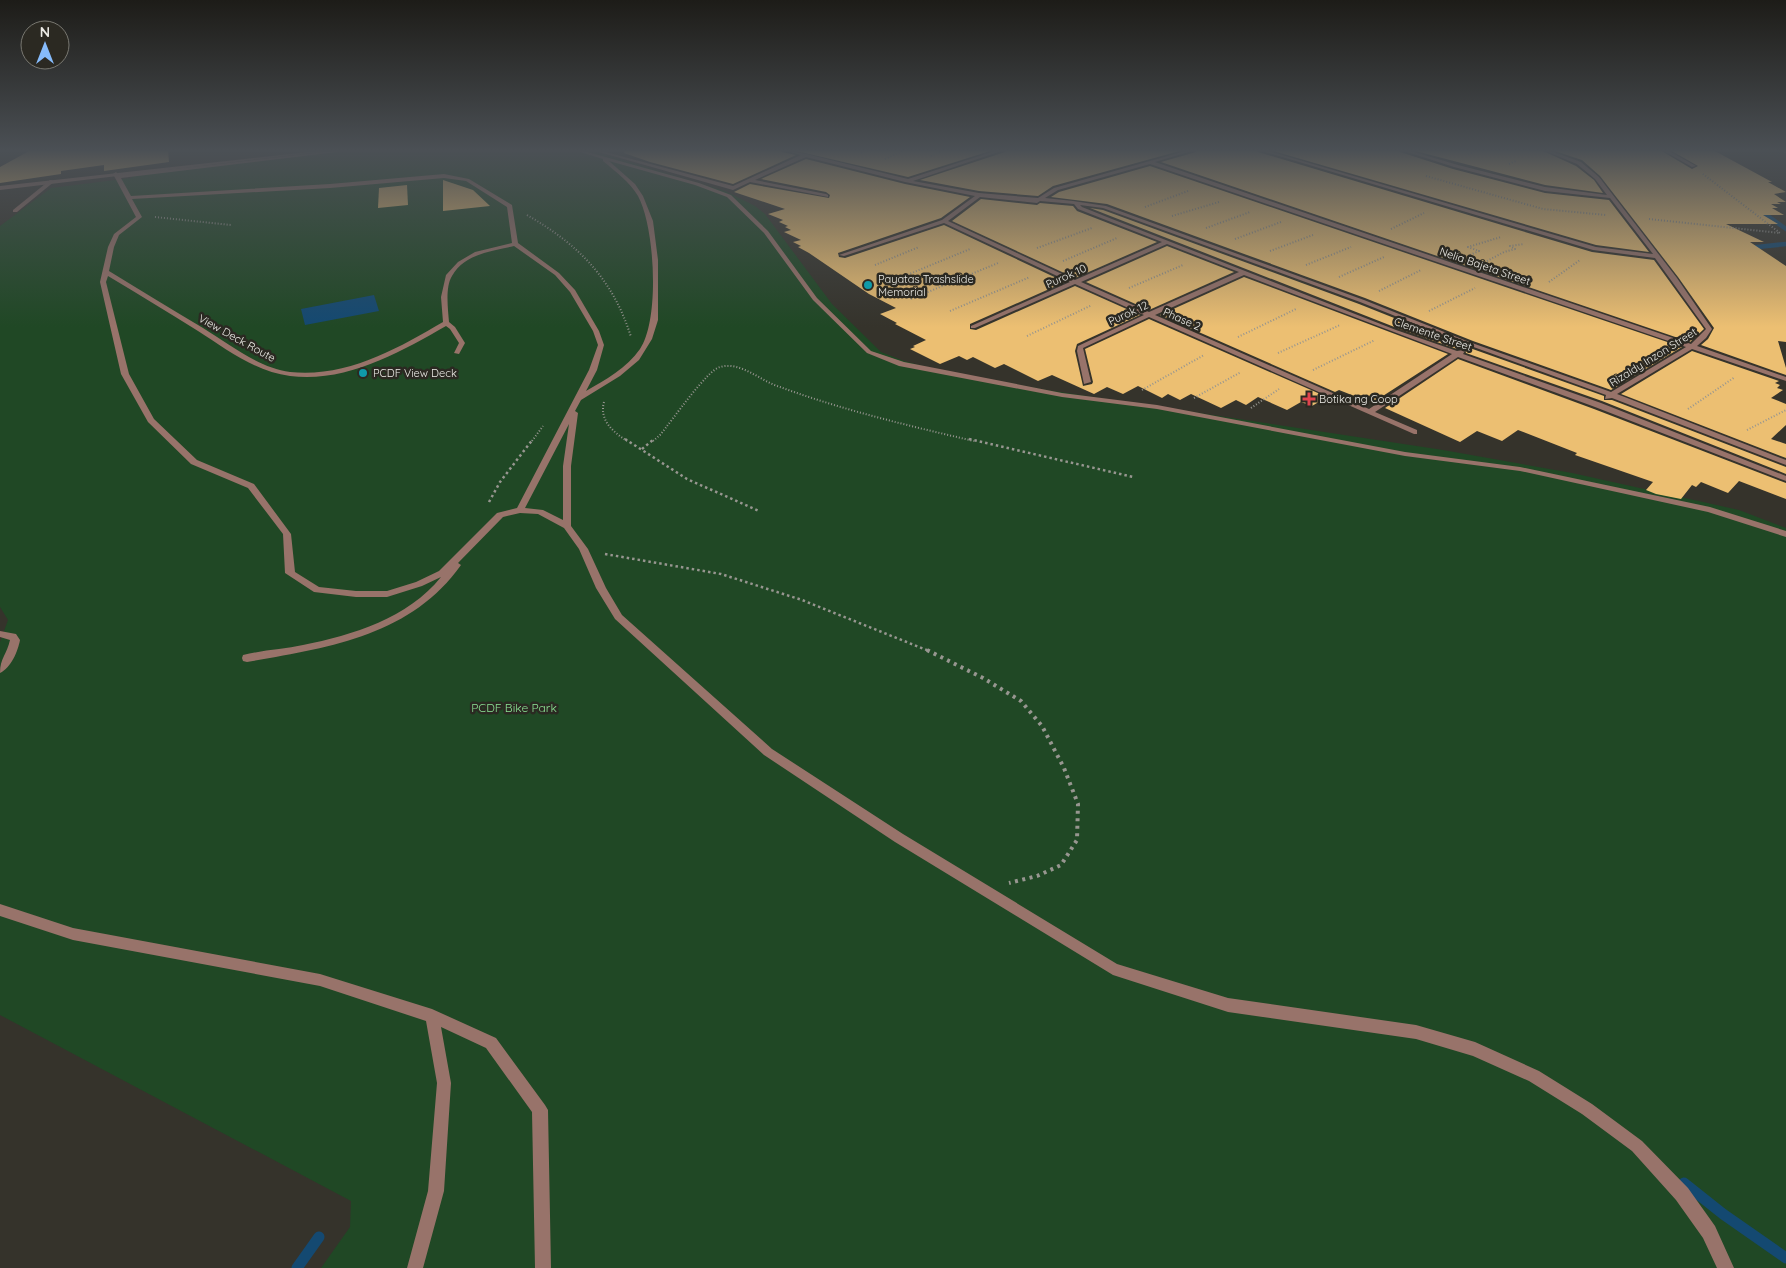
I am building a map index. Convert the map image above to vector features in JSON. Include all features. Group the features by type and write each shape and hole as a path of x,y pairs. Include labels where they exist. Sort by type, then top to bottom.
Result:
{"street":[{"path":"134,209 138,217 117,234 103,282 125,374 152,420 194,462 251,486 288,534 290,574 317,590 356,594 386,594 419,584 442,573 500,515 520,510 540,512 567,526 583,549 601,588 618,617 768,752 827,792 982,890 1113,969 1159,985 1228,1005 1416,1032 1475,1049 1534,1076 1587,1109 1637,1146 1682,1194 1709,1232 1726,1268"},
{"path":"510,209 515,244 557,274 573,291 596,331 601,345 597,360 520,510"},
{"path":"577,400 613,379 636,358 649,340 655,322 655,242 645,209"},
{"path":"743,209 766,232 814,299 868,352 902,364 1053,393 1157,407 1405,454 1460,459 1520,469 1710,510 1786,534"},
{"path":"842,254 944,220 959,209"},
{"name":"Clemente Street","path":"1083,209 1394,331 1598,405 1786,479"},
{"name":"Clemente Street","path":"1110,209 1612,395 1786,463"},
{"name":"Nelia Bajeta Street","path":"1287,209 1786,379"},
{"path":"1457,209 1595,249 1658,258"},
{"name":"Rizaldy Inzon Street","path":"1598,405 1691,346 1707,335 1709,329 1622,209"},
{"name":"Phase 2","path":"944,220 1148,315 1414,432"},
{"name":"Purok 10","path":"973,327 1167,242"},
{"path":"457,353 462,343 460,336 446,323 444,297 448,276 460,263 477,253 515,244"},
{"path":"1192,252 1208,246"},
{"name":"View Deck Route","path":"106,272 242,355 278,372 287,374 323,374 358,365 412,343 446,323"},
{"name":"Purok 12","path":"1087,382 1080,347 1245,272"},
{"path":"1268,281 1285,274"},
{"path":"1369,413 1470,344"},
{"path":"567,526 567,466 577,400"},
{"path":"247,658 307,648 382,625 409,611 445,582 464,552"},
{"path":"0,634 12,636 15,640 13,650 0,669"},
{"path":"0,910 73,934 320,980 432,1016 491,1043 540,1110 543,1268"},
{"path":"415,1268 436,1191 444,1083 432,1016"}],"path":[{"path":"516,209 542,223 564,238 585,257 608,284 620,303 628,322 636,358"},
{"path":"1123,214 1137,209"},
{"path":"1150,224 1195,209"},
{"path":"1182,237 1257,209"},
{"path":"1628,217 1780,233 1749,209"},
{"path":"1208,246 1237,239 1302,214"},
{"path":"156,217 231,224"},
{"path":"1246,260 1336,226"},
{"path":"1447,264 1479,251 1468,247 1506,235 1519,228"},
{"path":"1479,274 1490,267 1485,262 1504,252 1515,249 1510,246 1519,246 1542,235"},
{"path":"902,277 929,267 946,258 991,242"},
{"path":"1318,286 1404,249"},
{"path":"1535,293 1595,249"},
{"path":"1362,302 1406,276 1438,261"},
{"path":"1408,321 1493,279"},
{"path":"1251,408 1294,379 1394,331"},
{"path":"642,449 660,435 707,375 719,366 737,366 770,384 830,405 915,427 1133,477"},
{"path":"1674,419 1749,366"},
{"path":"613,379 605,395 602,409 605,421 614,433 687,479 759,511"},
{"path":"1726,440 1786,410"},
{"path":"485,510 500,482 548,420"},
{"path":"583,549 721,574 802,600 920,646 983,678 1021,701 1042,726 1064,768 1078,804 1078,840 1061,865 1037,876 982,890"}],"green space":[{"name":"PCDF Bike Park","path":"23,209 759,209 765,214 832,304 881,352 904,361 934,369 1047,390 1443,450 1572,473 1739,510 1786,528 1786,1268 321,1268 350,1227 351,1201 0,1015 0,642 8,620 0,607 0,226"}],"water":[{"path":"374,295 379,311 305,325 301,309"}],"building":[{"path":"443,209 460,209 443,211"},
{"path":"784,209 953,209 941,218 838,253 839,257 845,258 944,225 1065,282 970,324 970,329 976,330 1075,286 1140,315 1077,344 1075,351 1083,386 1093,382 1085,349 1149,319 1327,397 1312,406 1301,402 1287,410 1258,397 1246,405 1236,400 1221,408 1191,394 1180,400 1168,394 1162,398 1138,386 1123,394 1107,387 1094,394 1052,375 1038,381 1004,364 995,368 973,357 967,360 959,356 940,364 910,349 926,340 880,314 896,308 869,294 798,247 801,246 793,242 801,240 784,232 791,230 785,227 788,226 779,222 783,220 768,214"},
{"path":"968,209 1076,209 1157,242 1075,278 952,221"},
{"path":"1093,209 1103,210 1359,304 1467,347 1604,396 1604,400 1612,400 1786,467 1786,474 1602,401 1466,353 1465,349 1457,349 1397,328"},
{"path":"1121,209 1277,209 1682,347 1611,390 1473,341 1365,298"},
{"path":"1300,209 1449,209 1592,252 1654,260 1704,329 1690,342"},
{"path":"1473,209 1616,209 1649,252 1596,245"},
{"path":"1626,209 1774,209 1784,215 1763,215 1778,224 1726,224 1764,242 1750,242 1786,266 1786,342 1778,341 1786,368 1786,375 1701,345 1708,339 1714,328 1678,277"},
{"path":"1167,246 1234,272 1149,310 1086,282"},
{"path":"1244,277 1448,354 1372,403 1339,390 1335,392 1160,315"},
{"path":"1692,351 1779,381 1775,383 1780,385 1777,388 1783,390 1771,398 1786,404 1786,425 1771,439 1786,444 1786,458 1621,394"},
{"path":"1458,359 1786,483 1786,499 1739,481 1728,493 1701,482 1696,487 1692,485 1681,499 1656,494 1646,490 1653,482 1575,455 1577,453 1518,430 1502,441 1477,431 1460,442 1385,408"}],"waterway":[{"path":"1758,209 1786,229"},
{"path":"1748,248 1786,244"},
{"path":"1684,1183 1723,1214 1786,1258"},
{"path":"297,1268 319,1237"}],"place":[{"name":"Payatas Trashslide Memorial","path":"868,285"},
{"name":"PCDF View Deck","path":"363,373"},
{"name":"Botika ng Coop","path":"1309,399"}]}
